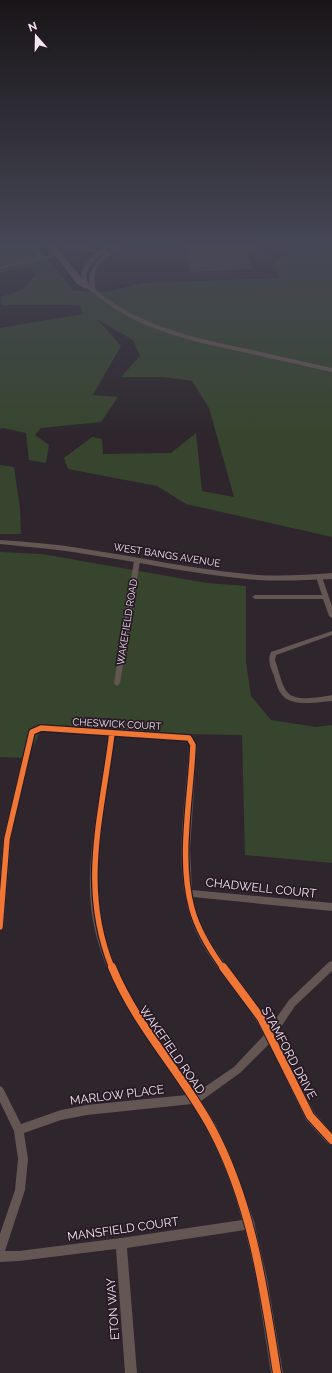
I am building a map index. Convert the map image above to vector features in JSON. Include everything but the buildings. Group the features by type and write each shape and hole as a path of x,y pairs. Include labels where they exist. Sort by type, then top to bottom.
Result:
{"street":[{"path":"117,308 144,322 169,331 219,345 332,370"},
{"name":"WEST BANGS AVENUE","path":"0,542 30,543 231,576 260,578 332,576"},
{"name":"WAKEFIELD ROAD","path":"117,683 137,561"},
{"path":"319,577 331,607 332,616"},
{"path":"255,597 326,597"},
{"path":"332,632 277,652 273,654 272,660 284,693 289,698 297,700 332,698"},
{"name":"CHESWICK COURT","path":"0,927 7,839 32,732 36,729 184,737 190,738 194,745"},
{"name":"WAKEFIELD ROAD","path":"112,733 94,868 94,899 97,922 107,958 123,995 141,1024 195,1099 227,1161 241,1196 250,1224 260,1267 277,1373"},
{"name":"STAMFORD DRIVE","path":"194,745 185,865 188,892 193,912 204,938 217,959 252,1004 270,1036 310,1116 332,1140"},
{"name":"CHADWELL COURT","path":"188,892 332,907"},
{"name":"MARLOW PLACE","path":"20,1130 61,1115 87,1110 195,1099 237,1070 270,1036 292,1004 332,965"},
{"path":"0,1091 20,1130 22,1159 20,1190 0,1250"},
{"name":"MANSFIELD COURT","path":"0,1257 19,1256 250,1224"},
{"name":"ETON WAY","path":"120,1242 131,1373"}],"green space":[{"path":"81,308 332,308 332,537 186,504 157,486 68,469 64,458 92,437 102,439 103,454 171,453 196,433 202,491 234,497 209,408 192,381 163,377 121,377 140,356 133,340 98,320 121,346 93,395 118,397 101,422 41,428 35,435 49,445 46,463 29,460 26,433 3,428 0,429 0,328 84,314"},
{"path":"0,465 14,467 20,508 21,534 0,534"},
{"path":"0,552 42,554 207,583 246,586 246,662 251,696 271,720 316,727 332,725 332,863 245,855 242,735 122,733 42,728 27,758 0,757"}],"cycle path":[{"path":"0,927 7,839 32,732 41,728 189,738 193,745 186,865 188,894 197,924 210,949 261,1018 310,1116 332,1140"},
{"path":"112,733 95,852 95,899 98,923 106,953 117,980 131,1006 197,1103 212,1129 238,1188 255,1248 267,1309 277,1373"}]}
